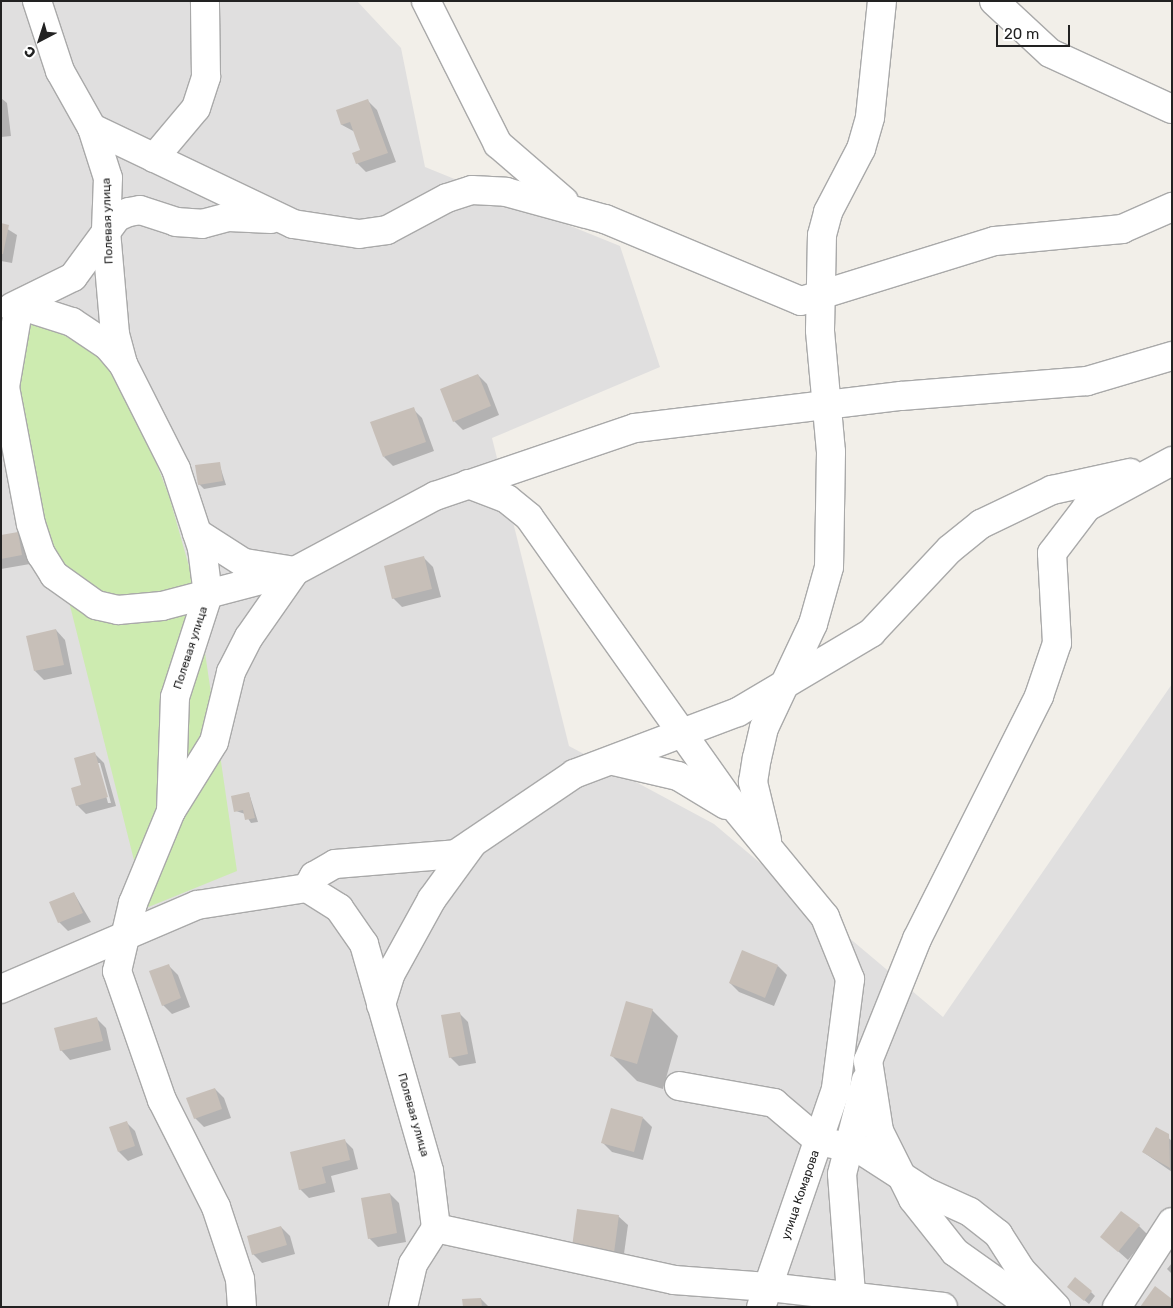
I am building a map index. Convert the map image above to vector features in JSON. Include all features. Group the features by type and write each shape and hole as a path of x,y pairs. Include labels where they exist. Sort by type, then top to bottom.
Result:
{"street":[{"name":"Полевая улица","path":"37,1 60,71 92,128 108,178 106,231 115,334 123,364"},
{"path":"154,158 196,108 206,77 205,1"},
{"path":"426,1 498,144 540,183 585,213"},
{"path":"768,844 753,782 764,728 813,624 829,567 827,404 819,263 828,212 862,149 870,117 882,1"},
{"path":"994,1 1050,53 1172,110"},
{"path":"92,128 292,224"},
{"path":"1172,207 1122,228 995,241 820,298 801,300 768,290 585,213 506,192 472,190 447,198 387,230 359,234 251,216 202,224 176,222 140,210 117,218 73,276 10,307 6,387 20,478 41,554 54,575 96,606 135,610 208,595 295,571 347,539 468,484 635,428 827,404 1087,382 1172,356"},
{"name":"Полевая улица","path":"10,307 72,322 108,346 123,364 168,450 197,533 208,595 175,696 171,811 122,940 117,971 129,1016 179,1140 216,1207 240,1279 242,1307"},
{"path":"1,989 122,940 154,921 197,905 307,888 314,876 335,864 422,860 456,854 536,796 603,761 682,734 738,712 871,633 950,549 981,524 1052,490 1163,465"},
{"path":"852,1301 842,1174 847,1148 865,1090 868,1061 917,939 1042,689 1057,643 1052,553 1087,506 1163,465"},
{"name":"улица Комарова","path":"468,484 520,506 682,734 825,917 850,979 836,1089 765,1297"},
{"path":"197,533 244,563 295,571"},
{"path":"171,811 214,742 231,672 249,637 295,571"},
{"path":"603,761 678,776 746,818"},
{"path":"381,1005 390,975 432,899 473,842"},
{"name":"Полевая улица","path":"307,888 339,908 364,944 429,1171 436,1228"},
{"path":"850,979 868,1061 879,1131 899,1175 913,1199 956,1252 1032,1307"},
{"path":"679,1086 774,1103 819,1142 861,1150 899,1175 986,1221 1021,1270 1056,1307"},
{"path":"1117,1307 1172,1222"},
{"path":"403,1307 413,1264 436,1228 674,1280 765,1297 943,1307"}],"shaded area":[{"path":"1,1 357,1 401,48 425,167 620,246 660,367 492,438 569,746 714,824 943,1017 1172,684 1172,1307 1,1307"}],"green space":[{"path":"38,320 106,360 138,416 169,496 196,591 237,871 146,908 58,558 44,527 13,381 24,328"}],"building":[{"path":"368,99 388,153 356,164 352,153 360,150 350,122 341,125 336,110"},
{"path":"1,223 9,225 3,254 1,254"},
{"path":"478,374 491,406 453,422 440,389"},
{"path":"414,407 426,442 383,457 370,422"},
{"path":"220,462 223,481 198,485 195,465"},
{"path":"18,532 22,555 1,559 1,535"},
{"path":"424,556 432,589 392,599 384,566"},
{"path":"56,629 64,665 34,671 26,636"},
{"path":"95,752 108,797 76,806 71,788 81,785 74,758"},
{"path":"249,792 255,818 245,820 243,810 234,812 231,796"},
{"path":"74,892 83,913 58,923 49,902"},
{"path":"742,950 778,965 765,998 729,983"},
{"path":"169,964 181,998 162,1006 149,971"},
{"path":"626,1001 653,1009 637,1064 610,1056"},
{"path":"460,1012 468,1054 449,1058 441,1015"},
{"path":"97,1017 103,1041 60,1051 54,1028"},
{"path":"215,1088 222,1109 194,1119 186,1098"},
{"path":"611,1108 643,1117 634,1152 601,1143"},
{"path":"127,1121 135,1146 118,1152 109,1127"},
{"path":"1156,1127 1169,1134 1170,1168 1142,1152"},
{"path":"345,1139 350,1160 322,1167 326,1183 299,1190 290,1152"},
{"path":"390,1193 397,1233 368,1239 361,1198"},
{"path":"577,1209 619,1215 614,1253 572,1247"},
{"path":"1121,1211 1140,1225 1118,1252 1100,1237"},
{"path":"281,1226 287,1245 252,1255 247,1236"},
{"path":"1075,1277 1092,1291 1084,1301 1067,1287"},
{"path":"1155,1286 1172,1299 1172,1307 1140,1307"},
{"path":"481,1298 482,1307 463,1307 462,1299"}]}
